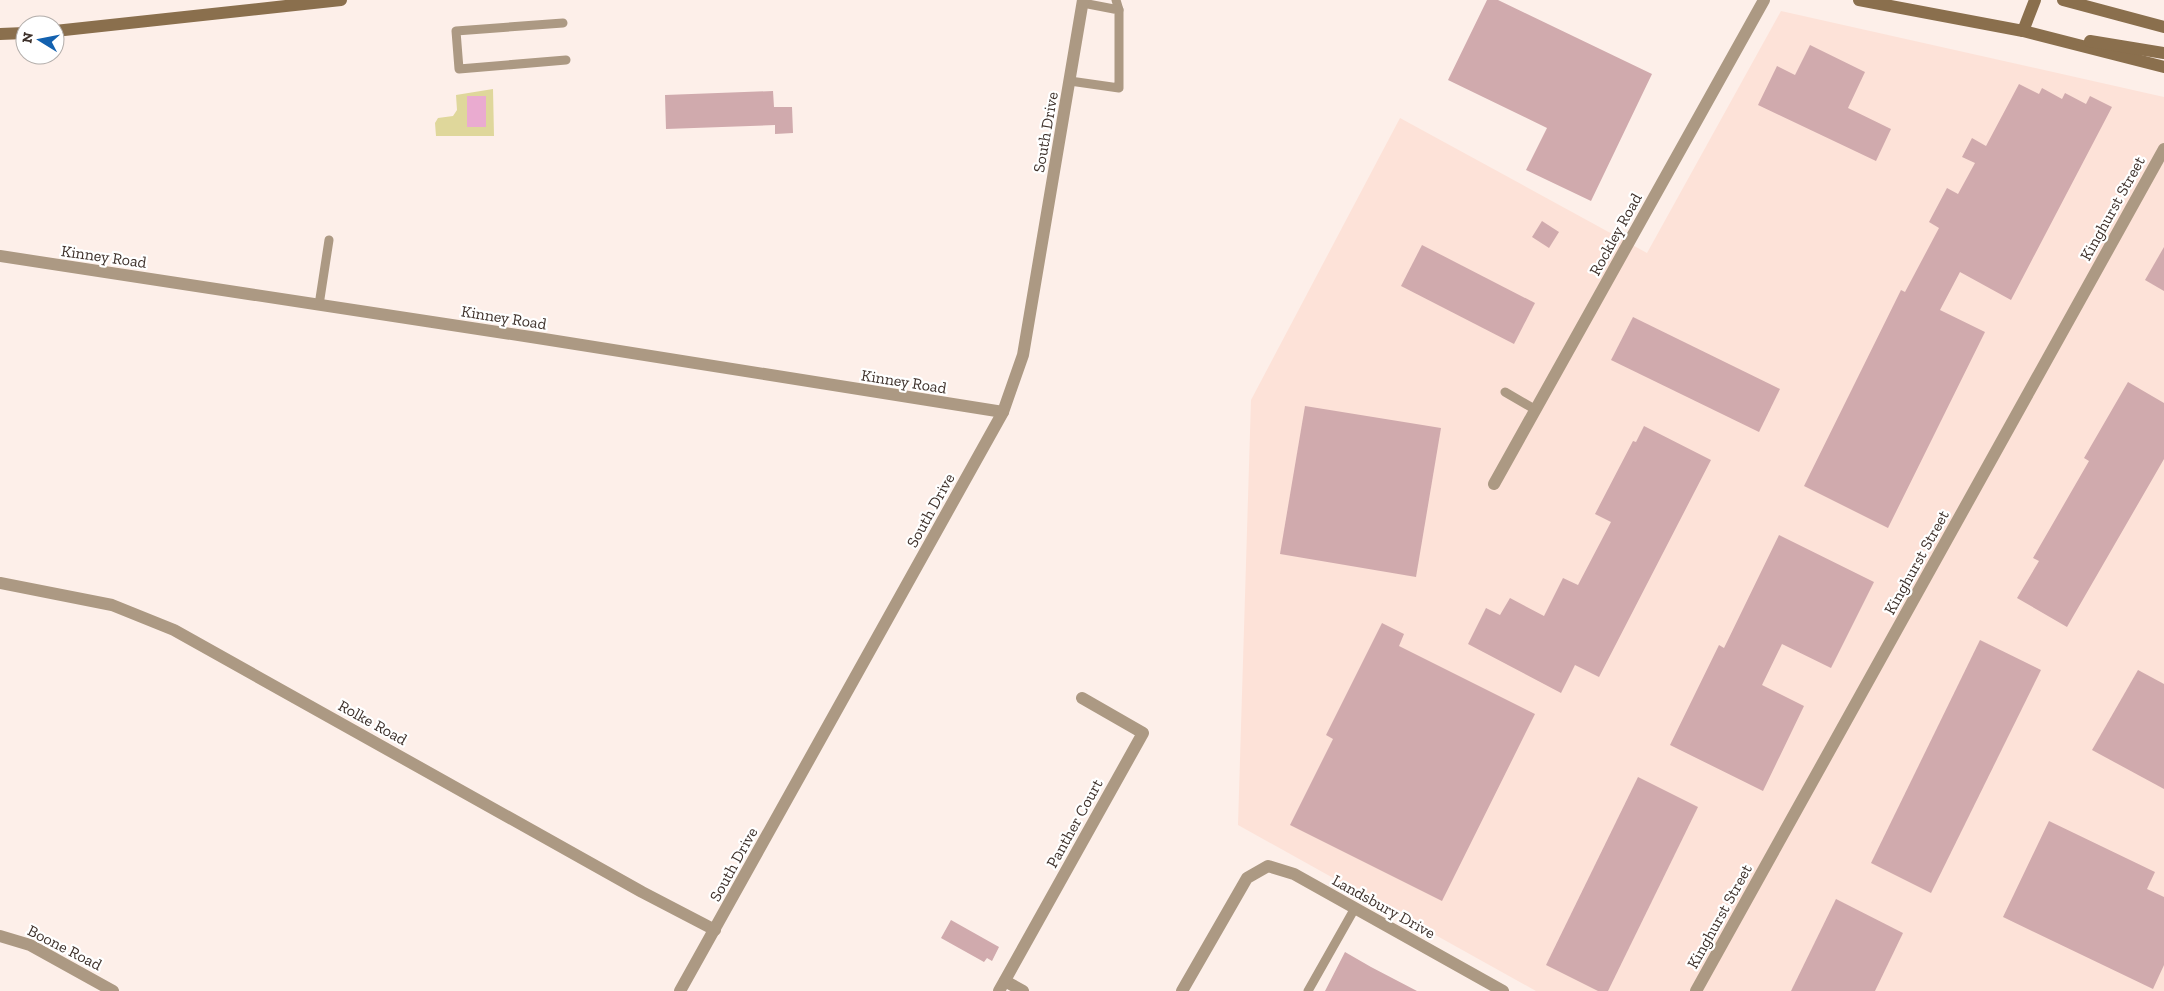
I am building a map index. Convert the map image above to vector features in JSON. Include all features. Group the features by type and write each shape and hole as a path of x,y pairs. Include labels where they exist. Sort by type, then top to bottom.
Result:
{"main road":[{"path":"65,30 341,0"},
{"path":"1859,0 2023,31 2164,67"},
{"path":"2023,31 2035,0"},
{"path":"2063,0 2164,26"},
{"path":"0,34 15,33"},
{"path":"2066,41 2093,41 2164,53"}],"street":[{"name":"Rockley Road","path":"1494,484 1764,0"},
{"name":"South Drive","path":"680,991 1004,412 1023,355 1083,2"},
{"name":"Kinghurst Street","path":"1696,991 2164,149"},
{"name":"Kinney Road","path":"0,256 1004,412"},
{"name":"Rolke Road","path":"0,582 112,604 174,630 642,892 715,930"},
{"name":"Panther Court","path":"1002,986 1143,733 1082,698"},
{"name":"Landsbury Drive","path":"1182,991 1247,878 1268,866 1294,874 1503,991"},
{"name":"Boone Road","path":"0,936 30,945 113,991"},
{"path":"1002,986 1023,991"}],"lane":[{"path":"1070,81 1118,88 1119,10 1116,0"},
{"path":"1083,2 1119,10"},
{"path":"563,22 456,31 460,69 566,60"},
{"path":"318,304 329,240"},
{"path":"1505,392 1536,410"},
{"path":"1308,991 1355,908"}],"shaded area":[{"path":"1781,11 2164,97 2164,991 1536,991 1238,825 1251,400 1400,118 1647,253"},
{"path":"493,89 494,136 436,136 435,123 438,118 453,116 457,110 456,95"},
{"path":"467,96 486,96 486,127 467,127"}],"building":[{"path":"1487,0 1498,0 1652,74 1591,201 1526,170 1547,128 1448,80"},
{"path":"1810,45 1865,72 1848,108 1891,129 1876,161 1758,105 1777,66 1795,75"},
{"path":"2019,84 2039,94 2042,88 2062,99 2065,93 2086,104 2090,96 2112,107 2011,300 1960,272 1940,310 1985,332 1888,528 1804,486 1901,290 1905,292 1939,228 1929,222 1947,188 1958,194 1975,163 1962,157 1972,138 1986,146"},
{"path":"773,91 774,107 792,107 793,133 775,134 775,125 666,129 665,95"},
{"path":"1542,221 1559,232 1549,248 1532,237"},
{"path":"1422,245 1535,303 1514,344 1401,286"},
{"path":"2164,247 2164,291 2145,280"},
{"path":"1633,317 1780,389 1759,432 1611,360"},
{"path":"2128,382 2164,403 2164,459 2067,627 2017,598 2039,561 2033,558 2089,461 2084,458"},
{"path":"1305,406 1441,428 1416,577 1280,554"},
{"path":"1644,426 1711,460 1599,677 1575,665 1561,693 1468,644 1486,608 1500,615 1510,598 1544,616 1563,578 1578,585 1611,522 1595,514 1633,441 1636,442"},
{"path":"1779,535 1874,582 1831,668 1782,644 1762,685 1804,706 1763,791 1670,745 1719,645 1724,648"},
{"path":"1382,623 1404,634 1399,646 1535,714 1442,901 1290,825 1333,739 1326,735"},
{"path":"1980,640 2041,670 1931,893 1871,863"},
{"path":"2138,670 2164,684 2164,789 2092,750"},
{"path":"1638,777 1698,807 1608,991 1598,991 1546,965"},
{"path":"2049,821 2155,872 2147,889 2164,897 2164,965 2153,989 2003,917"},
{"path":"1836,899 1903,933 1875,991 1791,991"},
{"path":"951,920 999,947 992,961 987,958 984,962 941,938"},
{"path":"1345,952 1371,967 1417,991 1325,991"}]}
